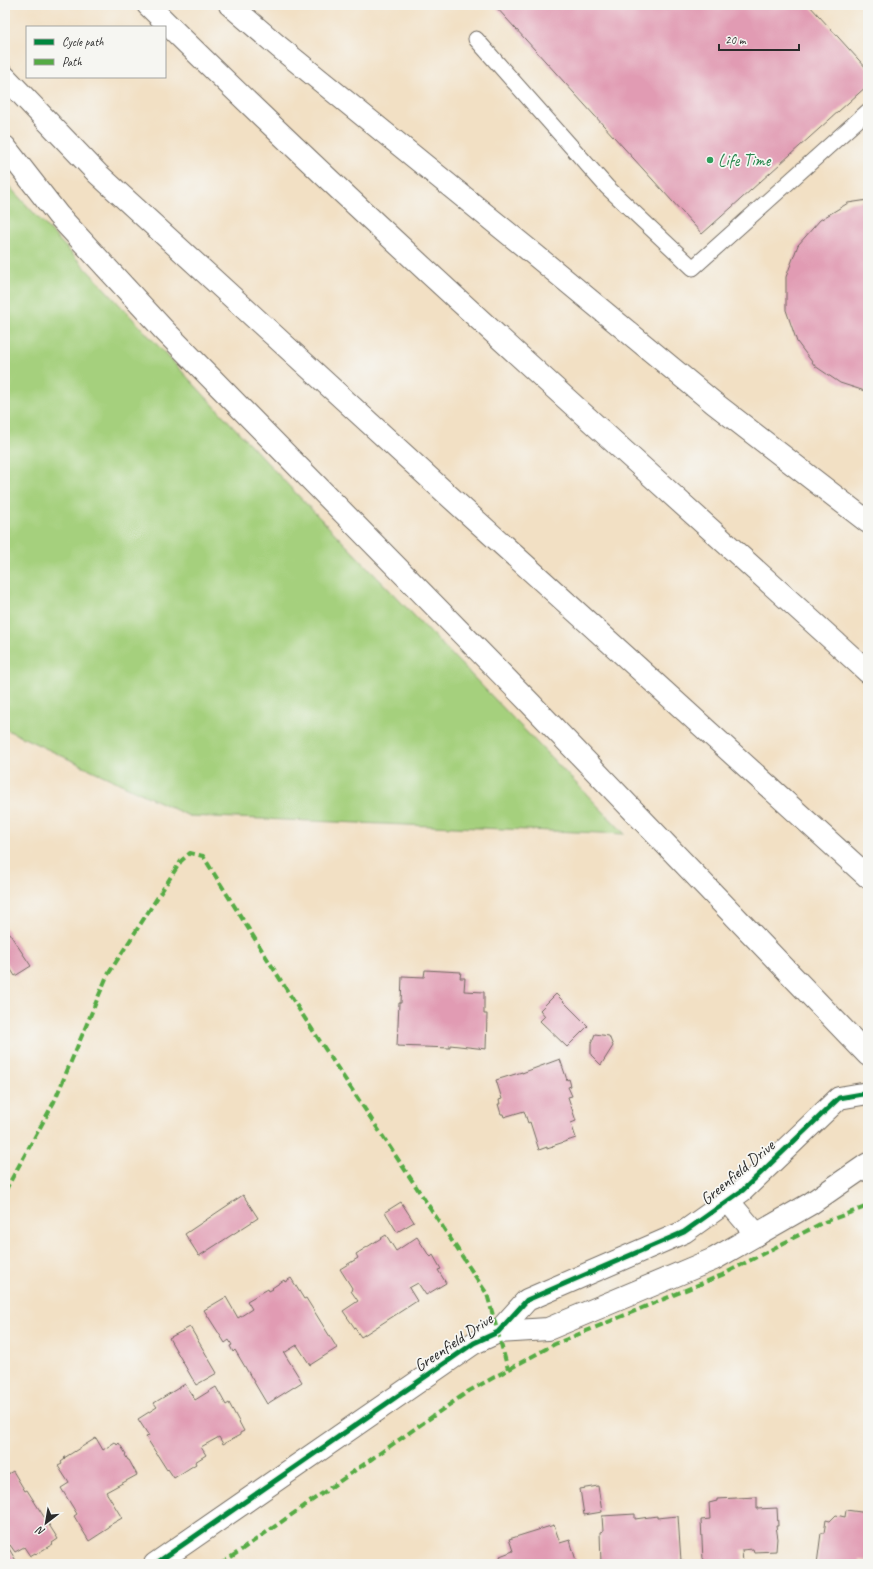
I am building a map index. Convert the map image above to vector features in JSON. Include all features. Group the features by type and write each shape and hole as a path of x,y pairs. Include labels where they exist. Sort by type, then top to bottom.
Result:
{"main road":[{"path":"148,5 219,76 417,262 868,672"},
{"path":"230,5 279,47 529,250 714,403 868,522"},
{"path":"5,77 104,179 460,506 868,877"},
{"path":"5,147 58,215 163,329 536,709 868,1054"},
{"name":"Greenfield Drive","path":"155,1564 474,1344 498,1332 527,1300 684,1232 743,1190 839,1098 868,1093"},
{"name":"Greenfield Drive","path":"498,1332 548,1329 714,1259 810,1204 868,1164"},
{"path":"728,1201 757,1235"}],"lane":[{"path":"476,39 607,187 693,268 868,111"}],"green space":[{"path":"5,182 289,486 625,834 189,816 5,729"}],"building":[{"name":"Life Time","path":"498,5 809,5 868,70 868,85 702,234 496,7"},
{"path":"868,200 868,392 840,383 815,366 797,342 786,310 786,277 798,245 820,220 848,203"},
{"path":"5,927 31,966 15,976 5,960"},
{"path":"425,970 461,972 460,978 465,978 464,991 484,992 484,1014 487,1014 486,1049 450,1045 450,1048 397,1046 402,976 424,977"},
{"path":"556,994 588,1026 567,1047 540,1021 545,1016 540,1010"},
{"path":"595,1034 609,1036 613,1046 601,1065 591,1055 591,1044"},
{"path":"560,1059 567,1080 569,1079 571,1086 568,1087 572,1096 568,1097 576,1121 571,1123 576,1138 547,1149 547,1147 539,1150 530,1122 528,1123 524,1111 504,1117 503,1114 501,1114 498,1104 500,1104 499,1100 502,1099 496,1080 522,1073"},
{"path":"243,1195 258,1218 199,1256 185,1234"},
{"path":"401,1202 414,1222 397,1232 385,1212"},
{"path":"386,1235 396,1251 417,1237 428,1254 431,1257 433,1255 441,1269 438,1270 446,1283 426,1295 418,1283 409,1288 417,1301 361,1337 343,1311 358,1301 340,1269 358,1258 356,1254"},
{"path":"291,1278 304,1299 306,1298 337,1348 310,1365 297,1345 284,1353 302,1382 267,1404 235,1350 233,1352 230,1346 232,1345 229,1340 225,1343 204,1310 226,1297 238,1318 252,1309 247,1301 268,1289 269,1291 273,1289 272,1288 284,1280 285,1282"},
{"path":"190,1327 217,1373 196,1385 169,1338"},
{"path":"185,1384 195,1400 216,1387 226,1405 229,1403 244,1431 240,1433 240,1435 223,1444 219,1437 201,1447 206,1455 195,1462 196,1464 174,1478 168,1469 167,1470 146,1437 149,1436 138,1419 157,1407 154,1403"},
{"path":"96,1438 103,1450 115,1442 117,1445 119,1443 137,1475 106,1492 122,1518 108,1526 109,1528 89,1541 74,1516 77,1514 61,1488 69,1483 58,1466 62,1464 61,1462 65,1459 64,1458"},
{"path":"13,1471 58,1539 52,1543 53,1544 30,1556 24,1547 15,1552 10,1545 8,1547 18,1564 5,1564 5,1476"},
{"path":"598,1486 602,1512 584,1515 580,1489"},
{"path":"757,1497 757,1509 777,1508 778,1526 776,1526 778,1539 777,1538 776,1551 754,1552 753,1549 742,1550 743,1564 701,1564 701,1560 703,1560 701,1520 710,1519 709,1503 717,1501 717,1499"},
{"path":"846,1510 868,1513 868,1561 860,1560 860,1564 817,1564 821,1533 824,1533 826,1520 830,1521 836,1515 845,1517"},
{"path":"635,1514 635,1519 657,1516 657,1518 678,1516 681,1561 684,1560 684,1564 601,1564 600,1532 603,1531 602,1516"},
{"path":"554,1525 560,1543 570,1540 577,1564 500,1564 498,1560 501,1559 500,1556 513,1551 509,1539"}],"marked path":[{"path":"5,1191 54,1102 107,976 181,861 190,853 203,856 300,1011 487,1294 508,1369"},
{"path":"221,1564 469,1391 555,1344 722,1275 822,1223 868,1206"}],"cycle path":[{"path":"155,1564 474,1343 498,1332 527,1300 684,1232 743,1190 839,1098 868,1093"}],"place":[{"name":"Life Time","path":"710,160"}]}
